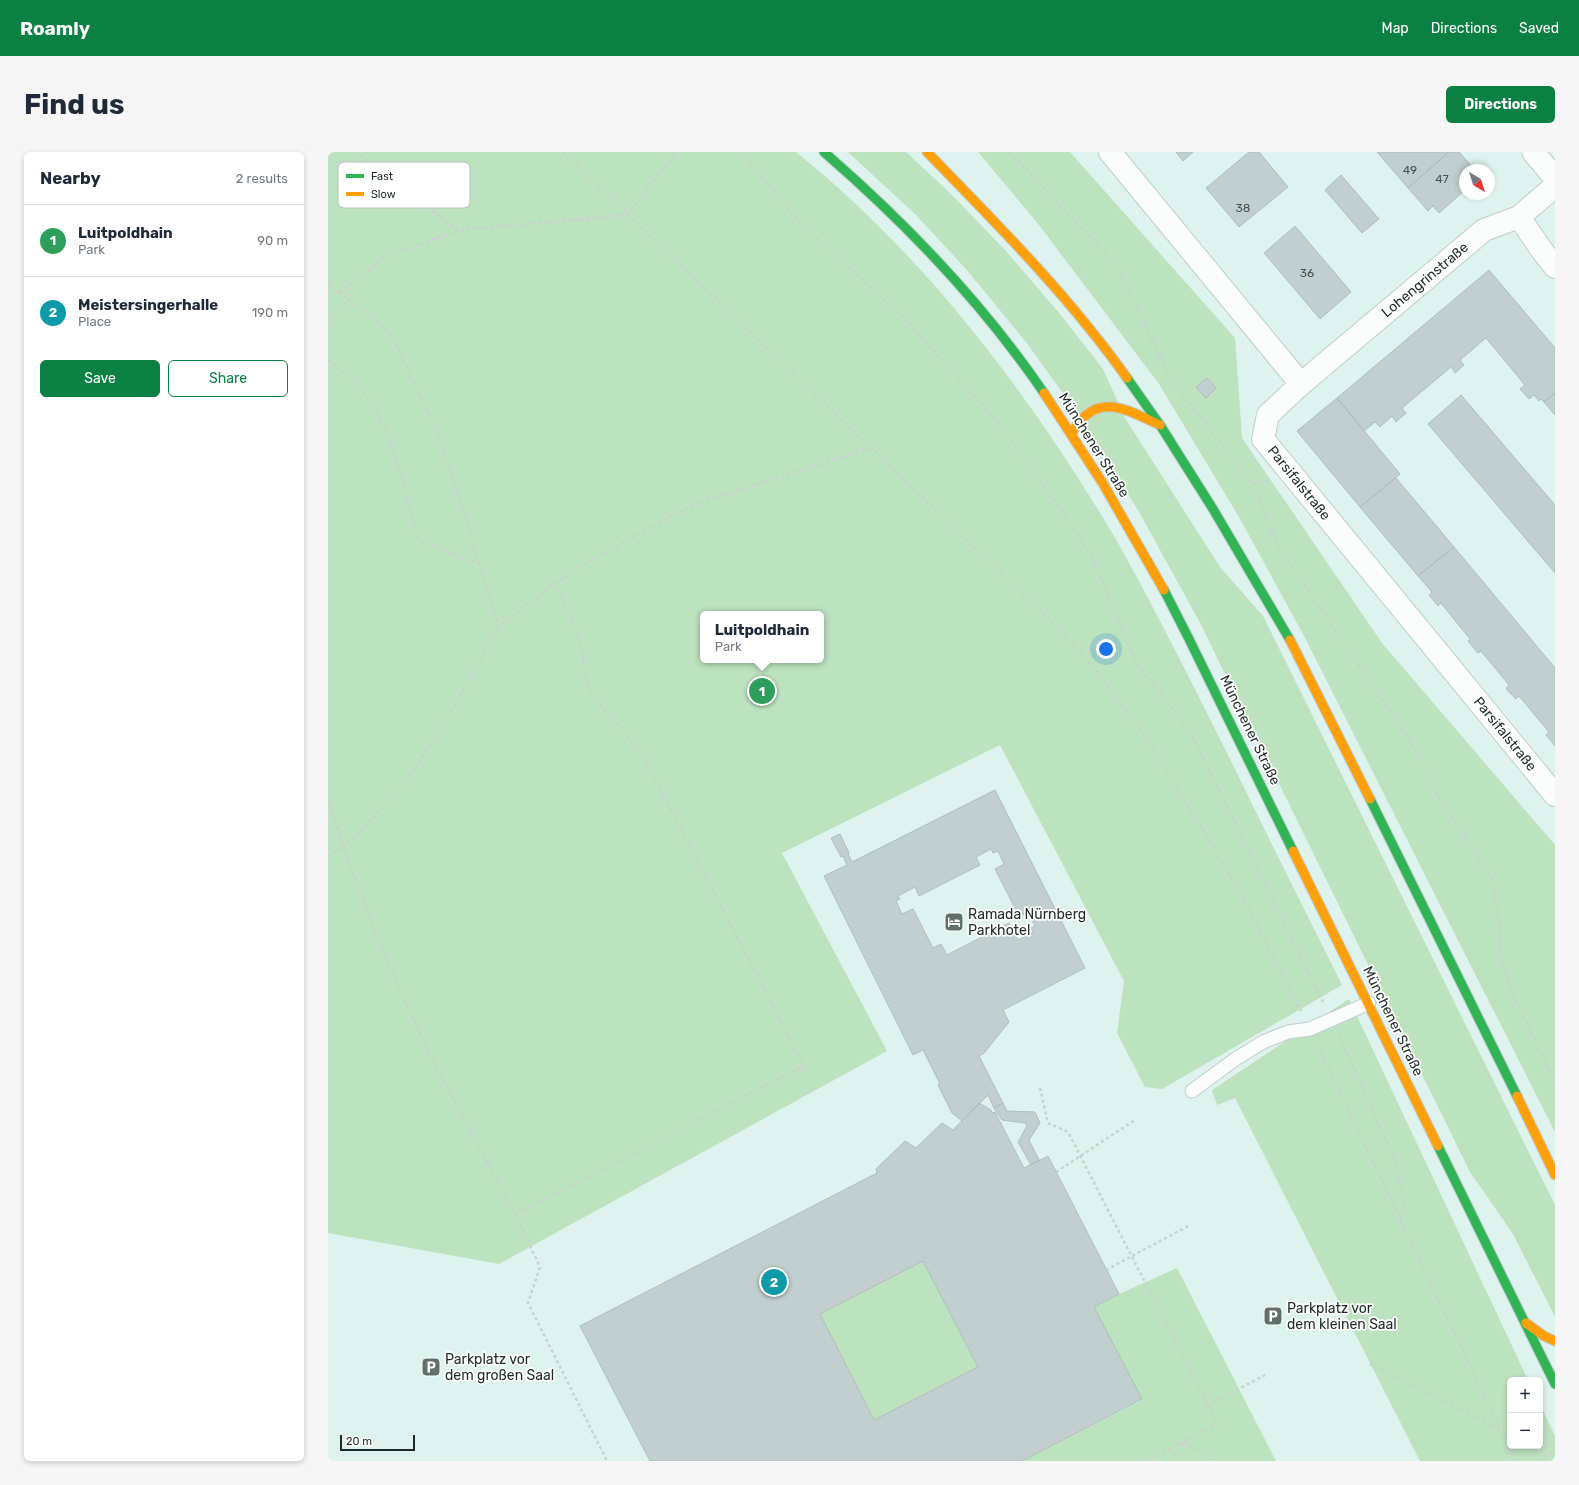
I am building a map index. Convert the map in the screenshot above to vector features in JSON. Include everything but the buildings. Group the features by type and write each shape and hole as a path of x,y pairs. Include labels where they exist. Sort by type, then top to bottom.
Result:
{"main road":[{"name":"Münchener Straße","path":"824,152 905,225 955,279 1010,346 1072,433 1128,525 1168,599 1369,1003 1555,1384"},
{"path":"927,152 1000,225 1059,292 1115,361 1160,425 1228,533 1287,633 1412,882 1555,1175"},
{"path":"1072,433 1087,413 1101,407 1119,408 1160,425"},
{"path":"1525,1322 1544,1336 1555,1341"}],"street":[{"path":"1110,152 1301,384"},
{"path":"1533,152 1555,178"},
{"name":"Lohengrinstraße","path":"1301,384 1484,230 1519,217 1555,186"},
{"path":"1519,217 1555,268"},
{"name":"Parsifalstraße","path":"1301,384 1268,415 1263,439 1555,795"}],"lane":[{"path":"1192,1090 1234,1060 1263,1042 1288,1032 1310,1030 1369,1003"}],"path":[{"path":"356,152 369,162"},
{"path":"563,152 1052,623 1102,678 1150,744 1239,890 1310,1030 1515,1461"},
{"path":"340,293 383,258 458,230 628,215 676,152"},
{"path":"742,152 797,220 905,319 991,414 1070,522 1091,555 1137,664 1190,731 1332,1020 1395,1161 1405,1206 1401,1219"},
{"path":"1010,152 1116,265 1172,381 1253,485 1278,546 1427,766 1439,800 1492,878 1499,919 1502,961 1511,991 1553,1077 1555,1087"},
{"path":"429,208 458,230"},
{"path":"328,285 379,322 394,341 432,420 466,519 498,627"},
{"path":"328,323 348,300"},
{"path":"328,360 342,370 363,390 378,414 396,457 406,489 418,540 480,564"},
{"path":"328,857 342,847 369,822 411,774 456,703 498,627 555,583 600,555 676,514 704,501 871,448"},
{"path":"516,1214 804,1066 643,756 623,730 602,708 588,686 578,633 555,583"},
{"path":"328,798 342,847 383,952 428,1052 516,1214 540,1267 528,1303 607,1461"},
{"path":"1040,1088 1048,1123 1068,1132 1217,1424 1147,1461"},
{"path":"1056,1172 1135,1120"},
{"path":"1106,1270 1190,1225"},
{"path":"1370,1364 1500,1429"},
{"path":"1208,1406 1267,1374"},
{"path":"1182,1442 1214,1457 1216,1461"},
{"path":"1539,1461 1555,1450"}],"green space":[{"path":"328,152 796,152 843,192 887,234 929,279 1006,373 1075,474 1117,540 1164,628 1342,985 1162,1089 1145,1087 1117,1033 1124,981 1000,745 782,853 887,1051 499,1264 328,1233"},
{"path":"848,152 906,152 950,193 1006,251 1060,314 1103,369 1125,418 1220,567 1263,616 1555,1205 1555,1317 1513,1234 1470,1172 1199,621 1138,510 1070,403 1026,342 966,269 915,214"},
{"path":"978,152 1070,152 1235,338 1242,438 1382,643 1555,845 1555,1132 1303,634 1239,517 1159,384 1039,225"},
{"path":"1349,999 1527,1377 1507,1377 1507,1449 1543,1449 1543,1410 1555,1436 1555,1461 1420,1461 1235,1098 1217,1105 1212,1090"},
{"path":"923,1261 978,1367 874,1420 820,1314"},
{"path":"1177,1268 1276,1461 1022,1461 1142,1400 1094,1307"}],"traffic: fast":[{"path":"824,152 885,207 942,265 995,327 1044,393"},
{"path":"1127,378 1160,425 1213,509 1290,640"},
{"path":"1164,590 1293,851"},
{"path":"1370,799 1517,1096"},
{"path":"1438,1146 1555,1384"}],"traffic: slow":[{"path":"927,152 1057,289 1105,348 1127,378"},
{"path":"1044,393 1102,482 1164,590"},
{"path":"1072,433 1081,420 1091,411 1101,407 1123,409 1160,425"},
{"path":"1290,640 1370,799"},
{"path":"1293,851 1438,1146"},
{"path":"1517,1096 1555,1175"},
{"path":"1526,1323 1544,1336 1555,1341"}],"place":[{"name":"Luitpoldhain","path":"762,691"},
{"name":"Ramada Nürnberg Parkhotel","path":"954,922"},
{"name":"Meistersingerhalle","path":"774,1282"},
{"name":"Parkplatz vor dem kleinen Saal","path":"1273,1316"},
{"name":"Parkplatz vor dem großen Saal","path":"431,1367"}]}
